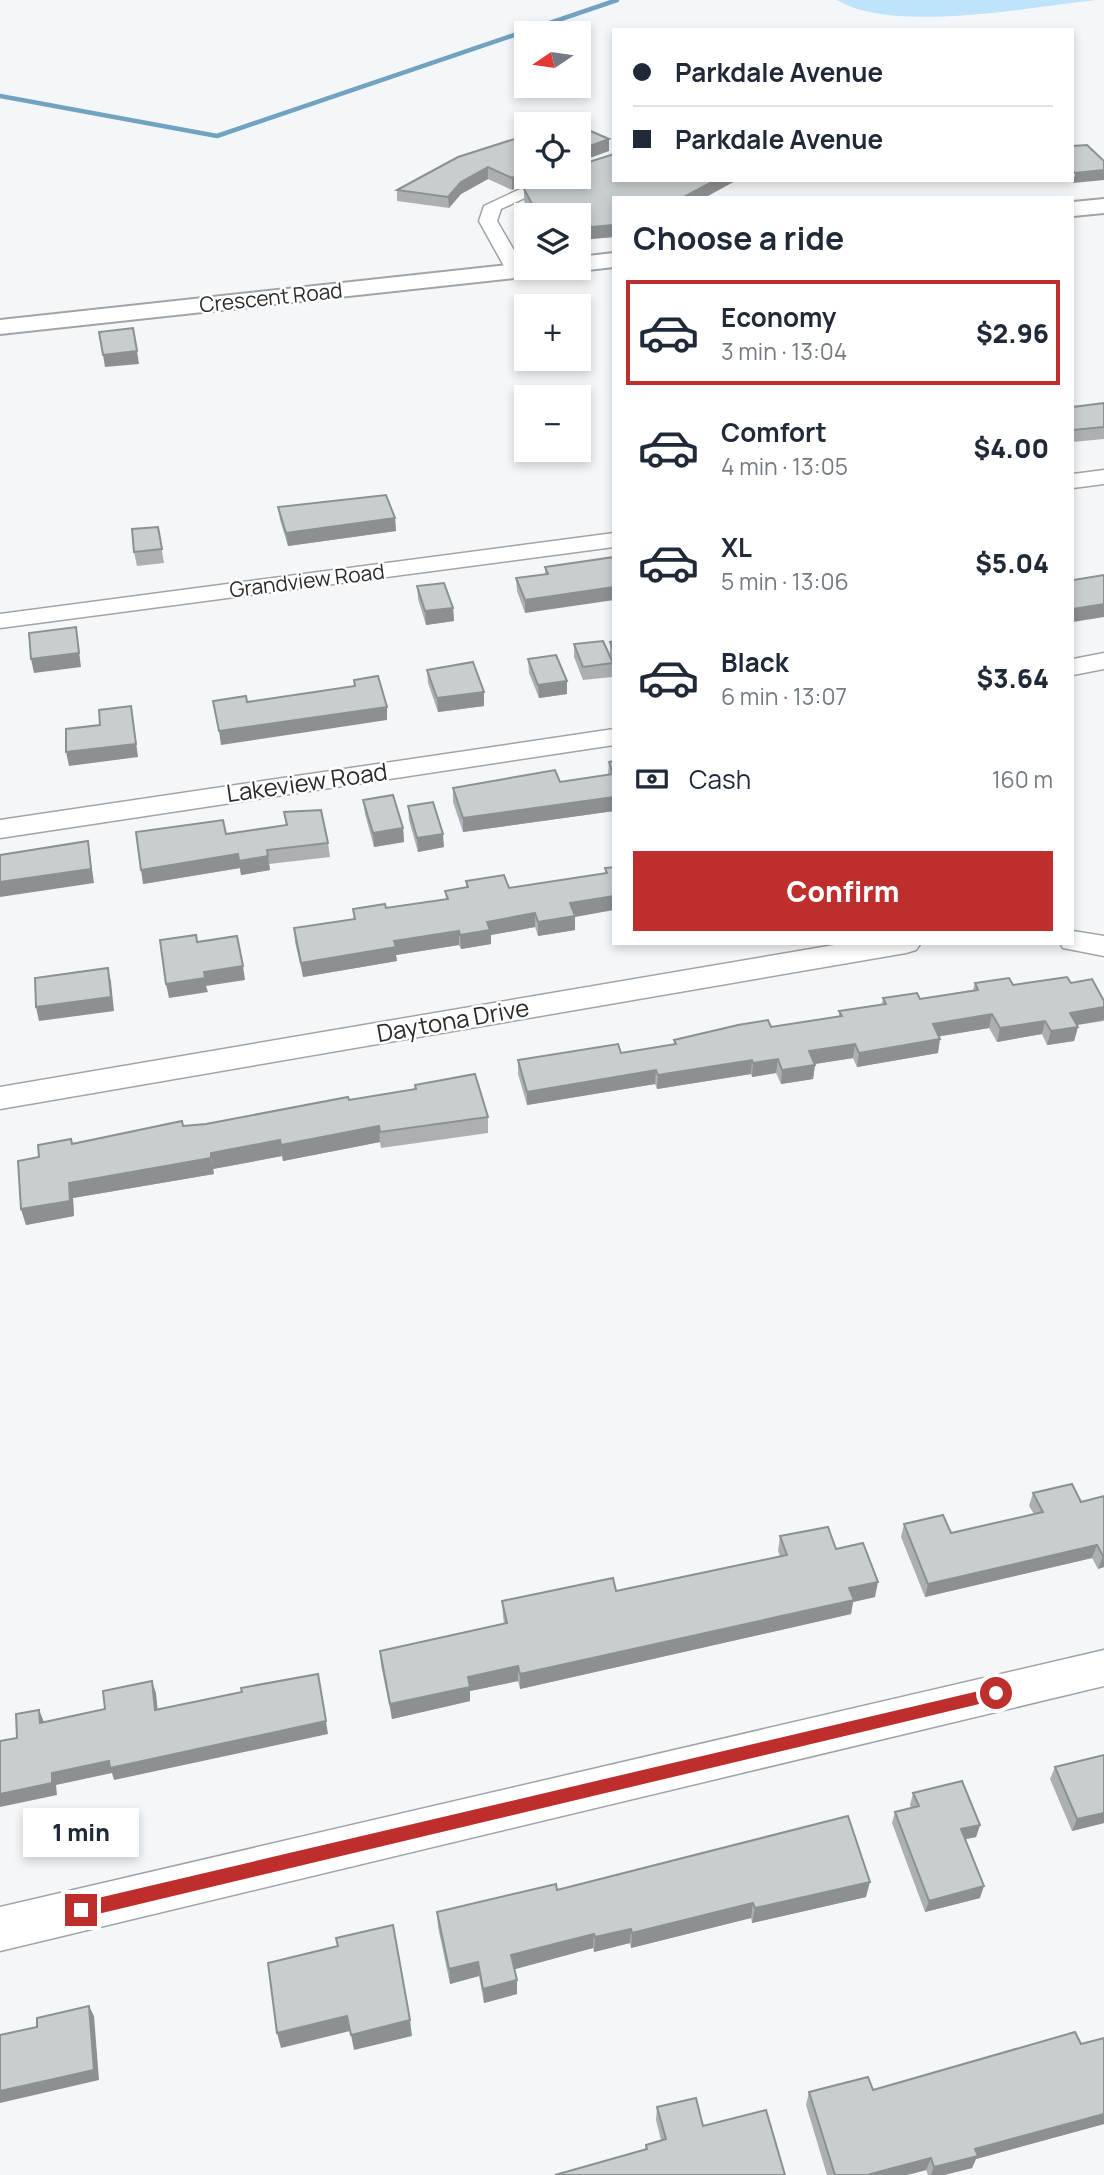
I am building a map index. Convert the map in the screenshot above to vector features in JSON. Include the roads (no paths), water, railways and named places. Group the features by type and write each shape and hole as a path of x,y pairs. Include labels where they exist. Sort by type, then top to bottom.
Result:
{"street":[{"path":"514,267 488,221 493,206 533,189"},
{"path":"1074,209 1104,206"},
{"path":"591,263 612,260"},
{"name":"Crescent Road","path":"0,327 514,271"},
{"path":"1074,481 1104,477"},
{"name":"Grandview Road","path":"0,621 612,540"},
{"path":"1074,667 1104,662"},
{"name":"Lakeview Road","path":"0,829 612,737"},
{"path":"1074,941 1104,946"},
{"name":"Daytona Drive","path":"0,1098 894,945"},
{"path":"0,1929 1104,1668"}],"waterway":[{"path":"0,96 217,136 617,0"}]}
